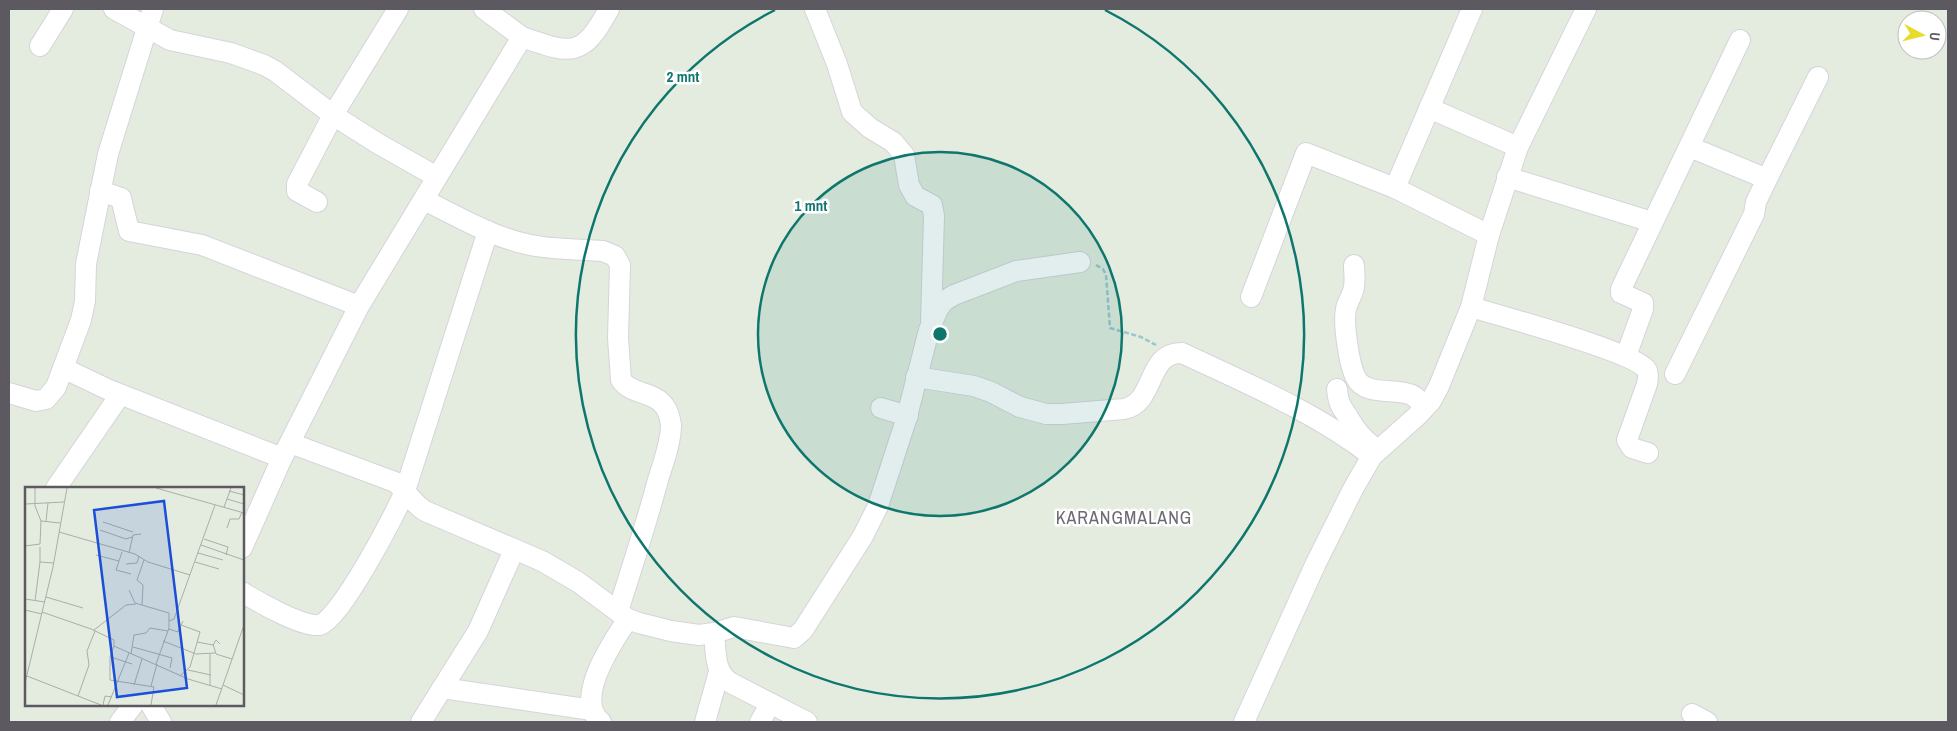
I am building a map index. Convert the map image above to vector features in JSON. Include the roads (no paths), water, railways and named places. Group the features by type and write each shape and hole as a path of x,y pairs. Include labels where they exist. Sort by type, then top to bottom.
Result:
{"street":[{"path":"40,46 63,9"},
{"path":"114,9 150,18 170,40 231,53 257,62 275,71 333,115 377,143 437,177"},
{"path":"316,202 297,191 296,186 333,115 398,9"},
{"path":"484,9 522,37 558,50 574,49 586,42 609,9"},
{"path":"814,9 837,64 852,112 870,128 893,142 904,155 909,185 917,198 930,203 933,209 931,325"},
{"path":"1395,188 1472,9"},
{"path":"1244,722 1316,563 1353,489 1375,453 1420,412 1430,401 1443,379 1471,307 1506,177 1518,147 1586,9"},
{"path":"9,393 32,400 43,401 53,392 76,335 85,301 86,264 108,154 150,18"},
{"path":"244,544 286,450 359,306 522,37"},
{"path":"1626,356 1643,309 1643,303 1621,293 1621,289 1740,40"},
{"path":"1674,374 1754,214 1756,202 1818,77"},
{"path":"1429,108 1518,147"},
{"path":"1690,147 1767,179"},
{"path":"1251,297 1306,153 1395,188 1489,235"},
{"path":"1506,177 1652,222"},
{"path":"100,191 121,198 129,231 202,245 359,306"},
{"path":"424,200 488,231 528,245 613,254 618,260 620,272 618,338 620,380 628,387 654,397 663,404 669,414 671,424 668,447 623,615 598,672 591,696 596,716 442,688"},
{"path":"244,593 265,606 305,623 318,625 325,623 341,604 392,521 405,491 488,231"},
{"path":"63,368 120,395 286,450 390,479 425,511 566,574 594,592 623,615 671,631 699,634 714,633 734,627 788,638 798,636 871,521 886,486 908,416 916,377 931,325 944,301 969,288 1016,271 1080,262"},
{"path":"1354,264 1355,281 1346,309 1345,322 1354,376 1363,386 1414,395 1421,401 1420,412"},
{"path":"1471,307 1626,356 1646,369 1648,374 1647,384 1627,440 1632,448 1648,453"},
{"path":"916,377 974,386 991,392 1020,407 1046,414 1124,409 1137,404 1159,364 1168,355 1182,353 1288,402 1375,453"},
{"path":"1337,389 1340,406 1351,421 1355,431"},
{"path":"57,487 120,395"},
{"path":"1288,402 1300,401 1323,409 1355,431 1375,453"},
{"path":"881,408 908,416"},
{"path":"421,722 478,631 514,550"},
{"path":"705,722 719,672 714,633"},
{"path":"719,672 731,684 807,722"},
{"path":"760,722 770,704"},
{"path":"120,722 131,706"},
{"path":"152,706 161,722"}],"district":[{"name":"KARANGMALANG","path":"1124,518"}]}
